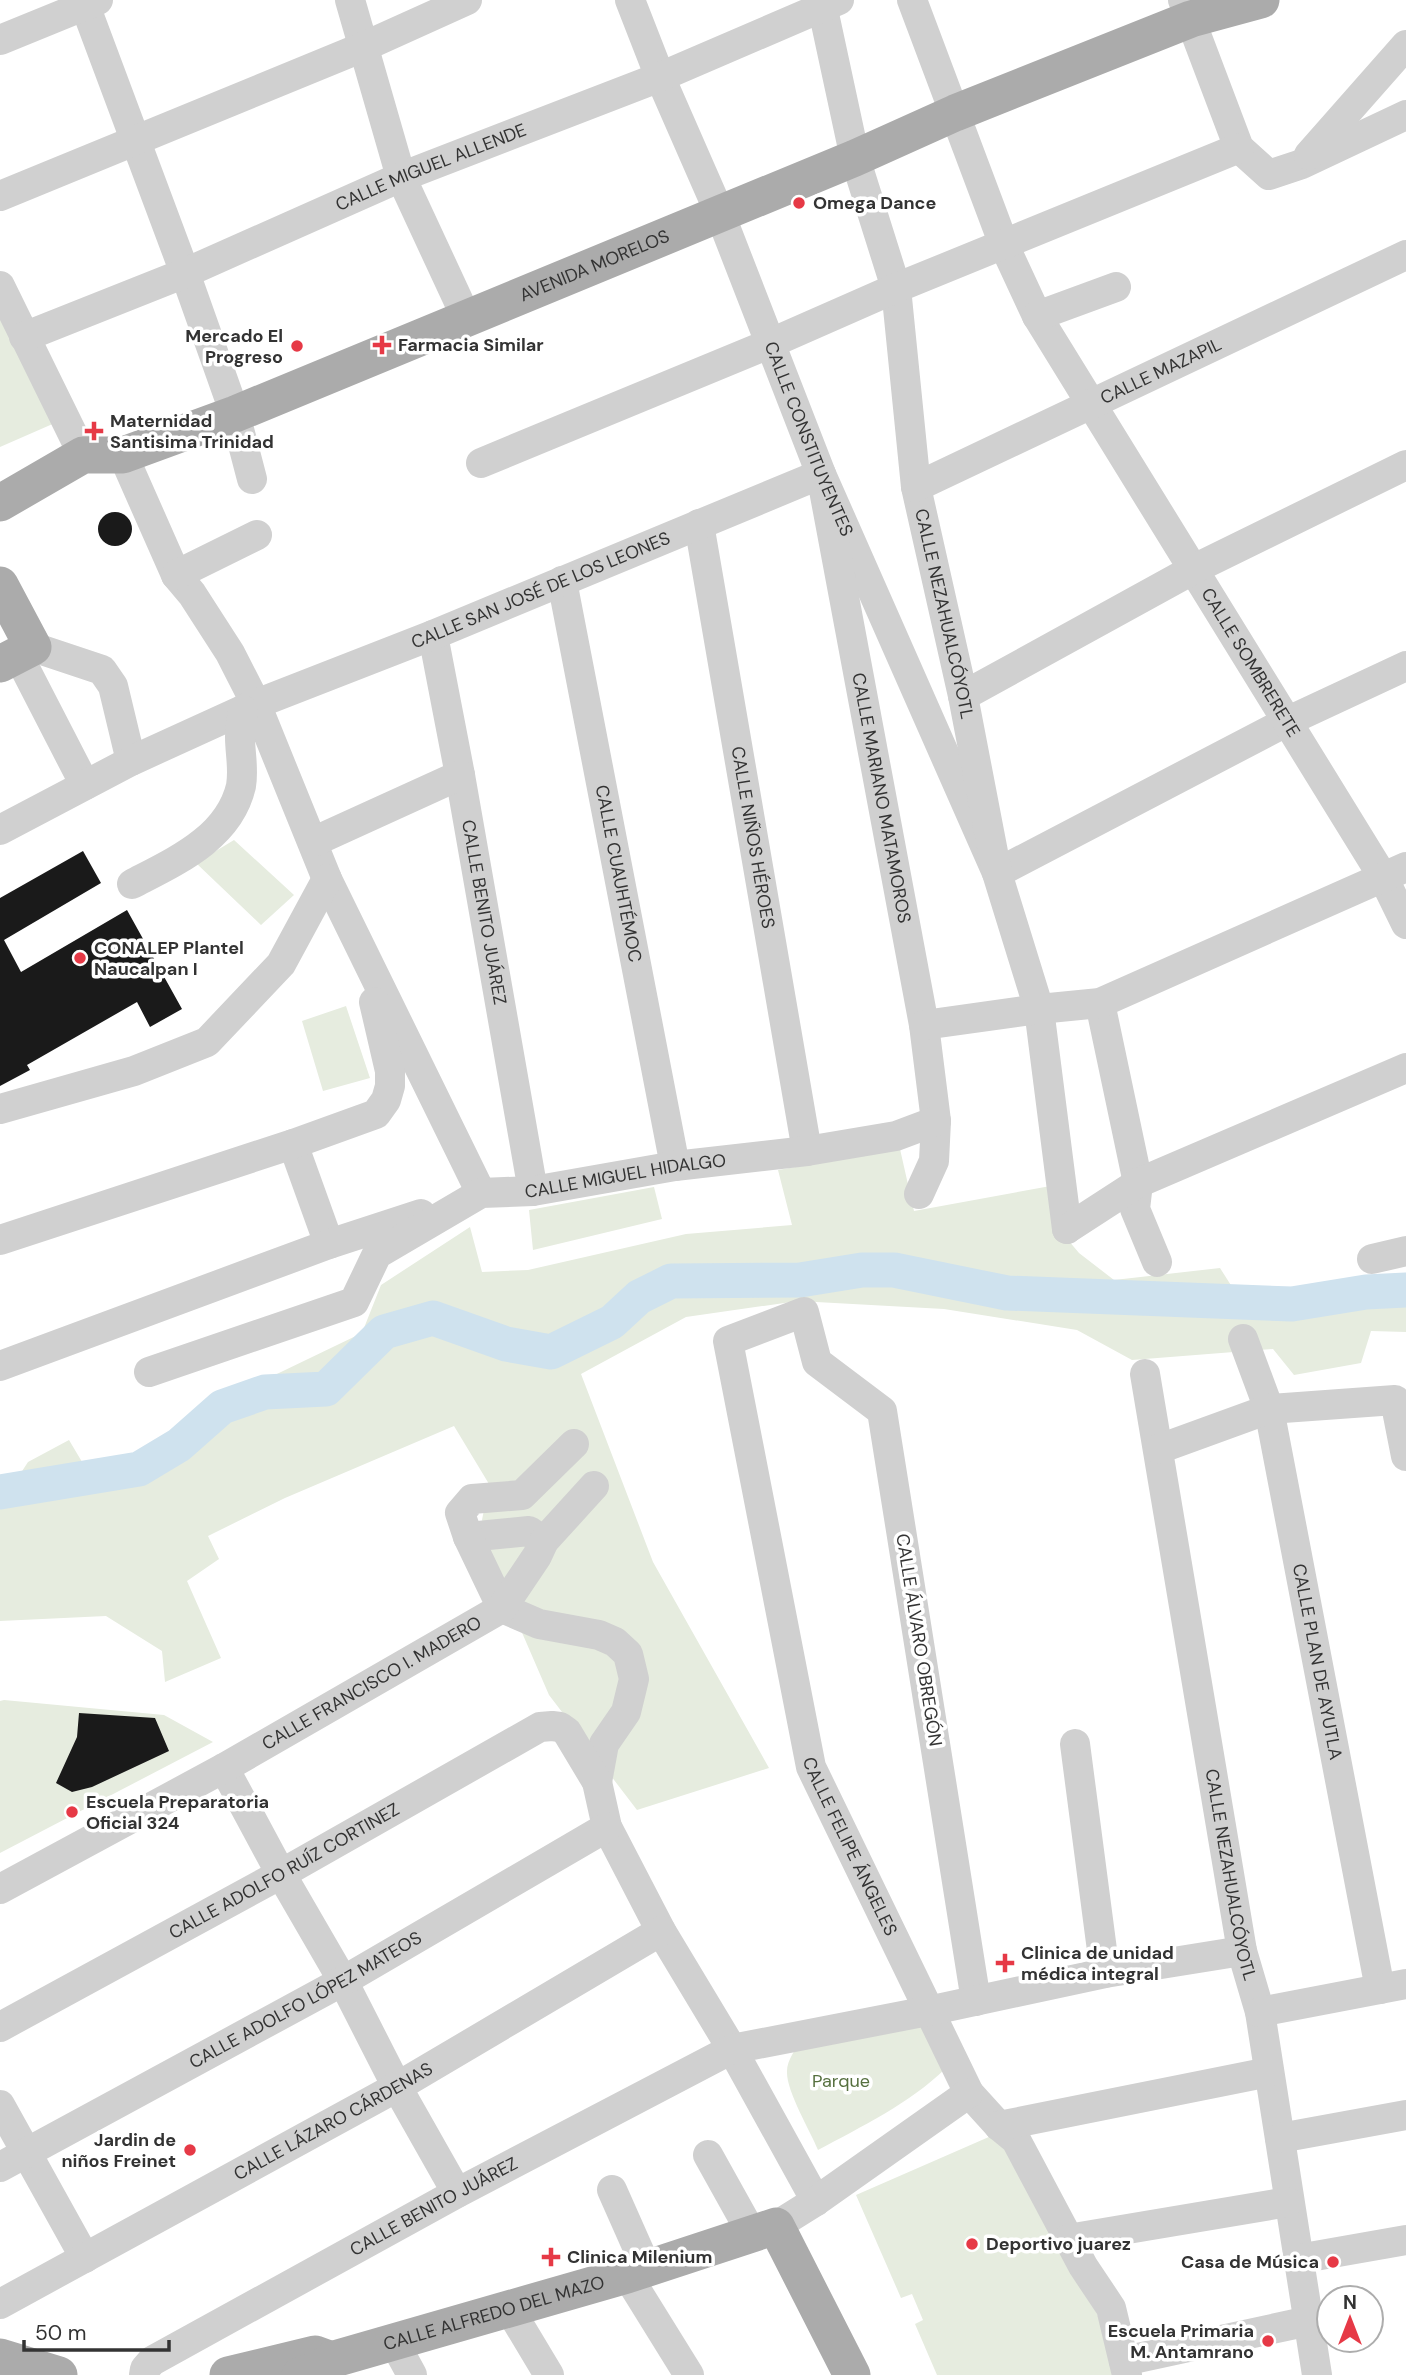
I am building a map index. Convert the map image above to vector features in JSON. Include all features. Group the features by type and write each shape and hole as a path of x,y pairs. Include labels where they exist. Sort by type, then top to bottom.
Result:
{"main road":[{"name":"AVENIDA MORELOS","path":"83,455 124,455 235,414 855,158 1188,6 1261,0"},
{"path":"0,503 83,455"},
{"path":"0,585 17,655"},
{"path":"764,2230 852,2375"},
{"name":"CALLE ALFREDO DEL MAZO","path":"228,2375 315,2354 315,2367 637,2272 764,2230"},
{"path":"0,2357 59,2375"}],"street":[{"path":"350,0 401,177 466,317"},
{"path":"0,195 363,47 467,0"},
{"name":"CALLE CONSTITUYENTES","path":"630,0 660,77 720,214 821,474 997,873"},
{"name":"CALLE SOMBRERETE","path":"912,0 1004,245 1037,316 1286,722 1394,872 1406,924"},
{"path":"0,40 89,2 135,141 235,414 252,479"},
{"name":"CALLE MIGUEL ALLENDE","path":"24,337 185,273 401,177 660,77 828,2"},
{"name":"CALLE NEZAHUALCÓYOTL","path":"828,2 855,158 896,288 916,487 963,696 997,873 1039,1009 1067,1229 1137,1196"},
{"path":"1188,6 1239,148 1269,175 1302,164 1405,119"},
{"path":"1302,164 1406,45"},
{"path":"481,463 771,343 896,288 1239,148"},
{"name":"CALLE MAZAPIL","path":"916,487 1406,256"},
{"path":"0,286 83,455"},
{"path":"1037,316 1116,287"},
{"path":"0,1366 329,1244 481,1194 327,879 313,842 250,707 230,653 176,575 124,455"},
{"path":"963,696 1194,569 1406,465"},
{"name":"CALLE SAN JOSÉ DE LOS LEONES","path":"0,830 131,761 250,707 433,635 821,474"},
{"name":"CALLE MARIANO MATAMOROS","path":"821,474 925,1025 936,1121 934,1161 919,1194"},
{"name":"CALLE NIÑOS HÉROES","path":"699,524 807,1151"},
{"path":"176,575 257,535"},
{"name":"CALLE CUAUHTÉMOC","path":"562,581 675,1166"},
{"name":"CALLE BENITO JUÁREZ","path":"433,635 533,1191"},
{"path":"17,655 102,670 113,686 131,761"},
{"path":"17,655 85,785"},
{"path":"997,873 1286,722 1406,666"},
{"path":"132,884 193,850 216,832 228,818 241,785 243,766 240,736 250,707"},
{"path":"313,842 460,775"},
{"path":"925,1025 1100,1003 1394,872"},
{"path":"0,1109 134,1070 207,1042 281,964 327,879"},
{"path":"0,1240 376,1114 386,1100 390,1071 374,1003 375,979"},
{"path":"1100,1003 1137,1196 1157,1262"},
{"path":"1137,1196 1406,1068"},
{"name":"CALLE MIGUEL HIDALGO","path":"149,1372 354,1302 377,1254 481,1194 533,1191 675,1166 807,1151 896,1136 936,1121"},
{"path":"293,1144 329,1244"},
{"path":"1372,1259 1406,1251"},
{"name":"CALLE FELIPE ÁNGELES","path":"804,1312 728,1341 811,1767 969,2093 999,2126 1016,2140 1068,2239 1111,2308 1126,2368"},
{"name":"CALLE ÁLVARO OBREGÓN","path":"804,1312 817,1362 883,1411 976,2001"},
{"name":"CALLE PLAN DE AYUTLA","path":"1243,1339 1269,1409 1393,1987"},
{"name":"CALLE NEZAHUALCÓYOTL","path":"1145,1374 1242,1951 1260,2011 1317,2375"},
{"path":"1159,1449 1269,1409 1395,1400 1406,1456"},
{"path":"574,1444 522,1495 472,1499 460,1513 468,1537 502,1608 539,1624 599,1635 615,1642 628,1654 634,1679 626,1712 604,1744 597,1782 607,1827 662,1931 732,2049 816,2201"},
{"path":"502,1608 544,1541 594,1486"},
{"path":"468,1537 529,1531 544,1541"},
{"name":"CALLE FRANCISCO I. MADERO","path":"0,1889 224,1768 502,1608"},
{"name":"CALLE ADOLFO RUÍZ CORTINEZ","path":"0,2027 281,1874 540,1727 560,1727 567,1732 597,1782"},
{"path":"1076,1744 1105,1973"},
{"path":"224,1768 457,2193"},
{"name":"CALLE ADOLFO LÓPEZ MATEOS","path":"0,2167 343,1981 607,1827"},
{"name":"CALLE LÁZARO CÁRDENAS","path":"0,2304 397,2087 662,1931"},
{"name":"CALLE BENITO JUÁREZ","path":"144,2375 145,2369 152,2361 457,2193 732,2049 1105,1973 1242,1951"},
{"path":"1260,2011 1393,1987"},
{"path":"999,2126 1269,2072"},
{"path":"708,2155 764,2230 816,2201 969,2093"},
{"path":"0,2105 85,2258"},
{"path":"1280,2138 1406,2115"},
{"path":"612,2190 637,2272 689,2375"},
{"path":"1068,2239 1288,2202"},
{"path":"1298,2259 1406,2239"},
{"path":"510,2310 549,2375"},
{"path":"1126,2368 1309,2321"},
{"path":"394,2342 412,2375"}],"green space":[{"path":"0,292 64,419 0,447"},
{"path":"234,840 294,895 261,925 196,863"},
{"path":"346,1006 370,1078 323,1091 302,1021"},
{"path":"900,1149 914,1211 1056,1185 1063,1234 1079,1253 1114,1280 1220,1268 1234,1290 1316,1287 1406,1274 1406,1332 1371,1331 1361,1363 1294,1375 1273,1349 1132,1360 1077,1330 944,1309 798,1301 686,1317 581,1374 653,1562 769,1768 637,1810 549,1695 498,1577 482,1520 489,1484 454,1426 285,1498 208,1536 219,1559 187,1581 221,1658 165,1682 162,1651 106,1616 0,1621 0,1483 15,1482 28,1462 69,1440 94,1482 137,1463 219,1402 362,1333 381,1285 470,1227 482,1272 528,1270 686,1234 792,1225 778,1170"},
{"path":"654,1187 662,1219 533,1250 529,1210"},
{"path":"0,1701 164,1715 213,1742 0,1853"},
{"name":"Parque","path":"922,2014 945,2069 901,2104 818,2150 794,2100 788,2079 788,2063 801,2040"},
{"name":"Deportivo juarez","path":"1014,2126 1124,2375 937,2375 915,2324 923,2320 912,2294 901,2298 856,2195"}],"building":[{"path":"115,512 127,517 132,529 127,541 115,546 103,541 98,529 103,517"},
{"path":"83,851 101,883 4,940 21,972 127,910 182,1009 150,1027 137,1002 27,1065 30,1070 0,1086 0,898"},
{"path":"79,1713 155,1718 169,1751 92,1787 72,1792 56,1783 77,1737"}],"waterway":[{"path":"0,1492 139,1469 179,1445 222,1407 265,1392 326,1389 384,1332 433,1318 506,1344 551,1352 612,1322 639,1297 671,1281 800,1280 862,1270 894,1270 1007,1293 1292,1304 1366,1292 1406,1290"}],"place":[{"name":"Omega Dance","path":"799,203"},
{"name":"Farmacia Similar","path":"382,345"},
{"name":"Mercado El Progreso","path":"297,346"},
{"name":"Maternidad Santisima Trinidad","path":"94,431"},
{"name":"CONALEP Plantel Naucalpan I","path":"80,958"},
{"name":"Escuela Preparatoria Oficial 324","path":"72,1812"},
{"name":"Clinica de unidad médica integral","path":"1005,1963"},
{"name":"Jardin de niños Freinet","path":"190,2150"},
{"name":"Deportivo juarez","path":"972,2244"},
{"name":"Clinica Milenium","path":"551,2257"},
{"name":"Casa de Música","path":"1333,2262"},
{"name":"Escuela Primaria M. Antamrano","path":"1268,2341"}]}
